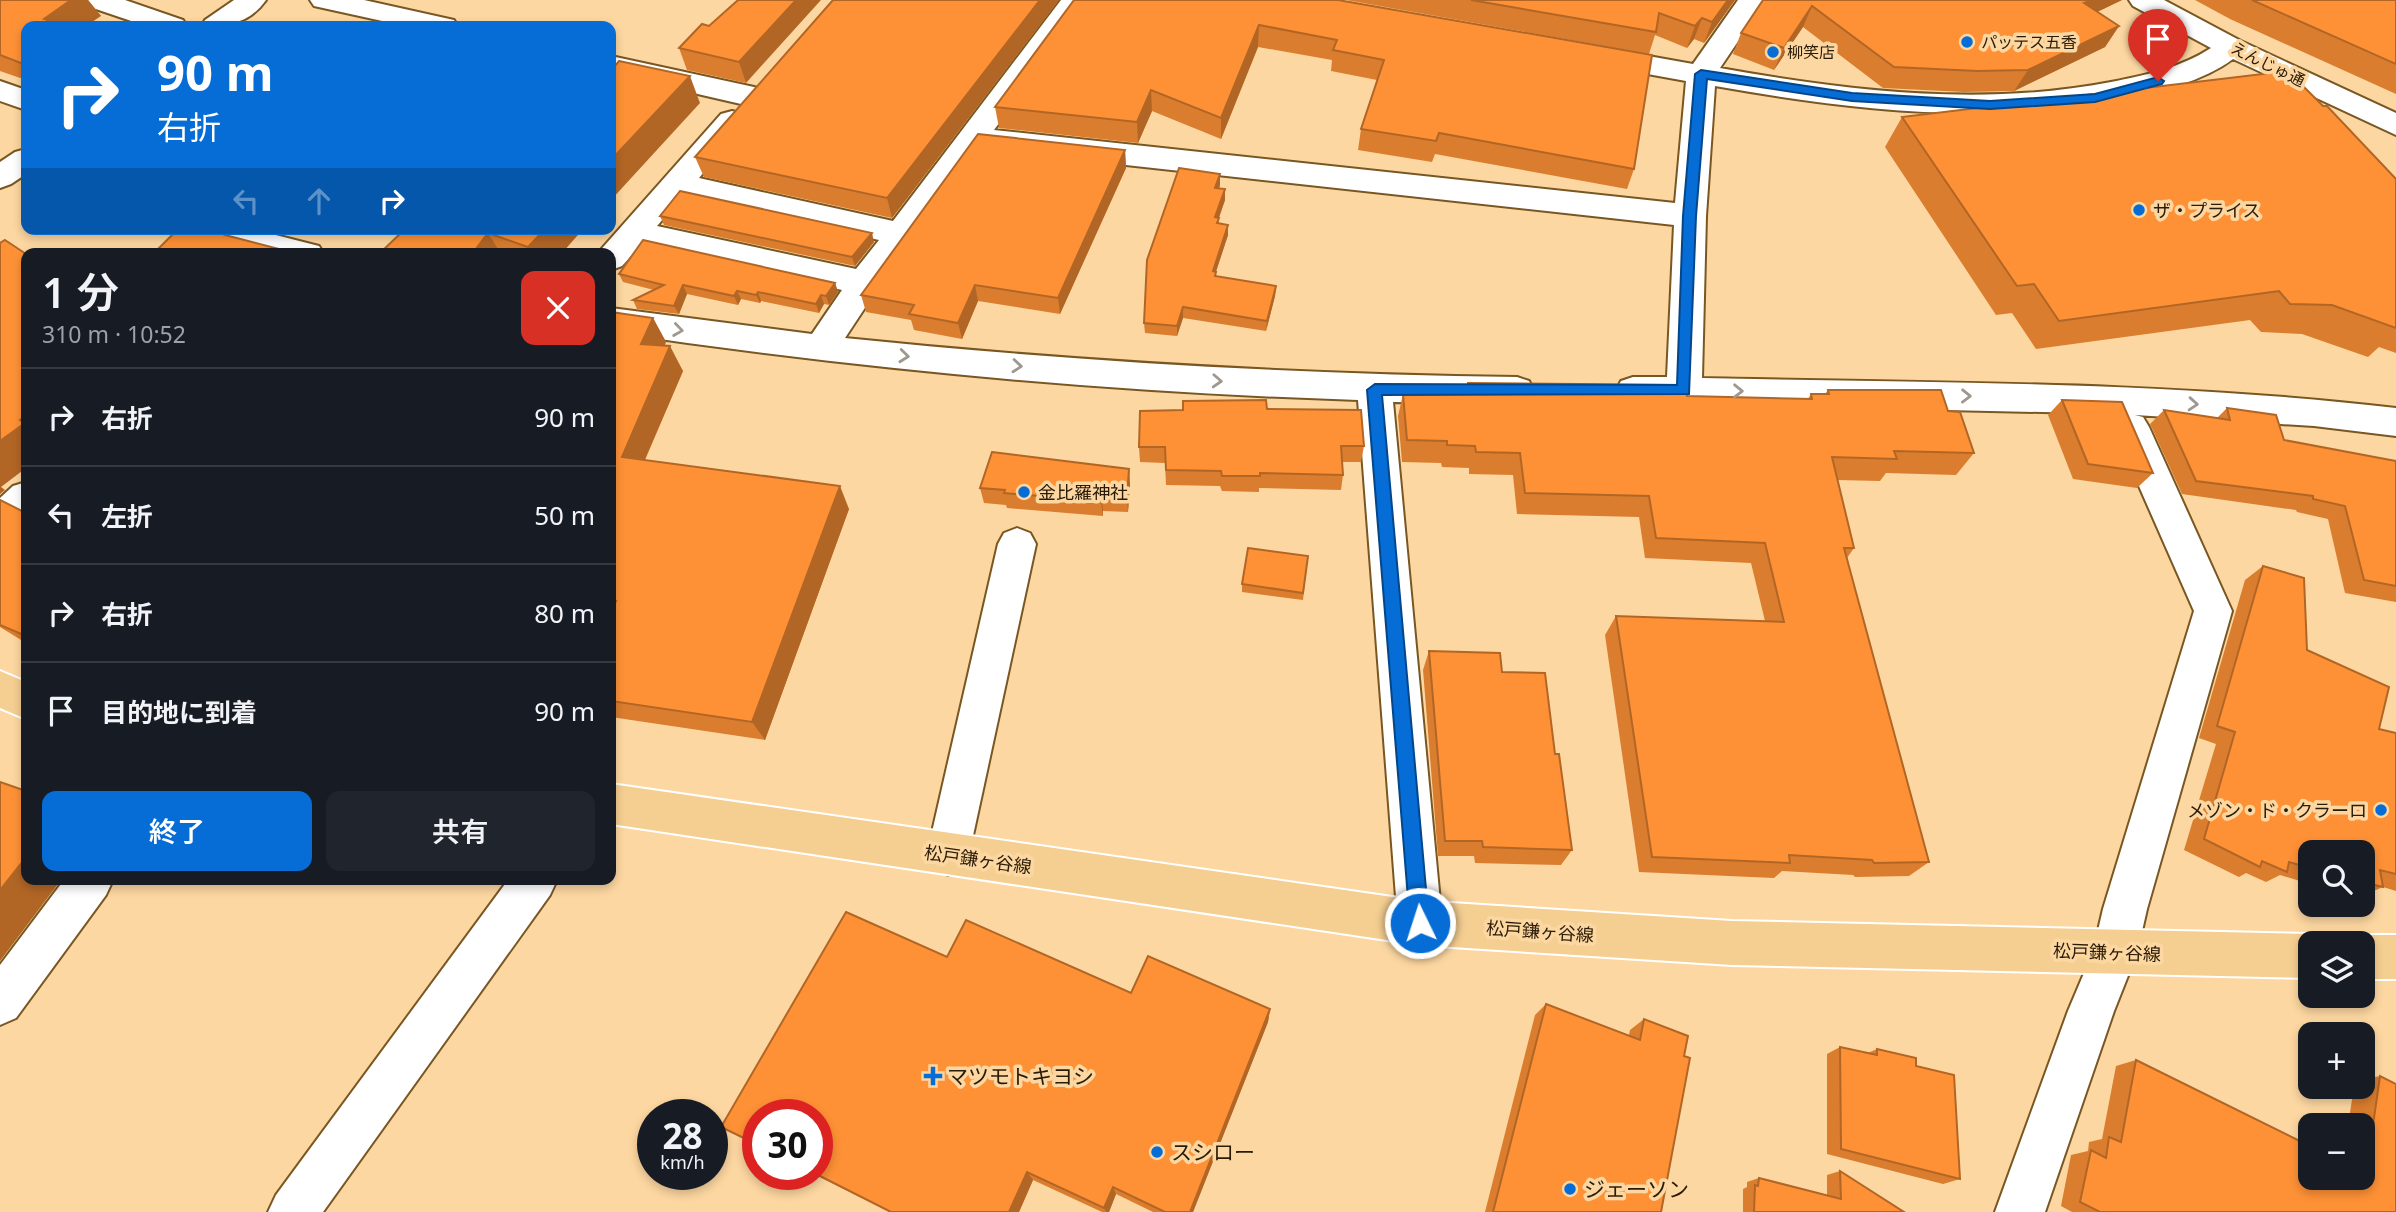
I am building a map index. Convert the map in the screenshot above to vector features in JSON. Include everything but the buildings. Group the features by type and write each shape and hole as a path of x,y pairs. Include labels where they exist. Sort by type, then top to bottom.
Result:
{"main road":[{"path":"0,689 21,699"},
{"name":"松戸鎌ヶ谷線","path":"616,805 1420,923 1732,943 2298,956"},
{"path":"2375,957 2396,957"}],"street":[{"path":"97,0 158,21"},
{"path":"222,21 252,0"},
{"path":"324,0 421,21"},
{"path":"822,346 864,283 1075,0"},
{"path":"1684,390 1689,216 1701,74 1752,0"},
{"name":"えんじゅ通","path":"2143,0 2231,47 2396,125"},
{"path":"1566,50 1852,97 1990,105 2095,98 2178,76 2209,64 2231,47"},
{"path":"616,66 763,87 616,252"},
{"path":"0,91 21,98"},
{"path":"974,138 1689,216"},
{"path":"0,177 21,162"},
{"path":"0,177 21,183"},
{"path":"675,184 902,234"},
{"path":"633,233 864,283"},
{"path":"227,235 283,248"},
{"path":"616,321 720,336 949,361 1149,377 1375,390 1549,390"},
{"path":"1375,390 1420,923"},
{"path":"1603,390 2119,400 2314,412 2396,422"},
{"path":"2020,1212 2091,1011 2115,953 2125,909 2213,611 2119,400"},
{"path":"0,521 21,502"},
{"path":"948,854 1017,544"},
{"path":"0,1002 87,885"},
{"path":"293,1212 531,885"}],"place":[{"name":"パッテス五香","path":"1967,42"},
{"name":"柳笑店","path":"1773,52"},
{"name":"ザ・プライス","path":"2139,210"},
{"name":"金比羅神社","path":"1024,492"},
{"name":"メゾン・ド・クラーロ","path":"2381,810"},
{"name":"マツモトキヨシ","path":"933,1076"},
{"name":"スシロー","path":"1157,1152"},
{"name":"ジェーソン","path":"1570,1189"}],"route":[{"path":"1420,923 1375,390 1684,390 1689,216 1701,74 1852,97 1990,105 2095,98 2158,81"}]}
